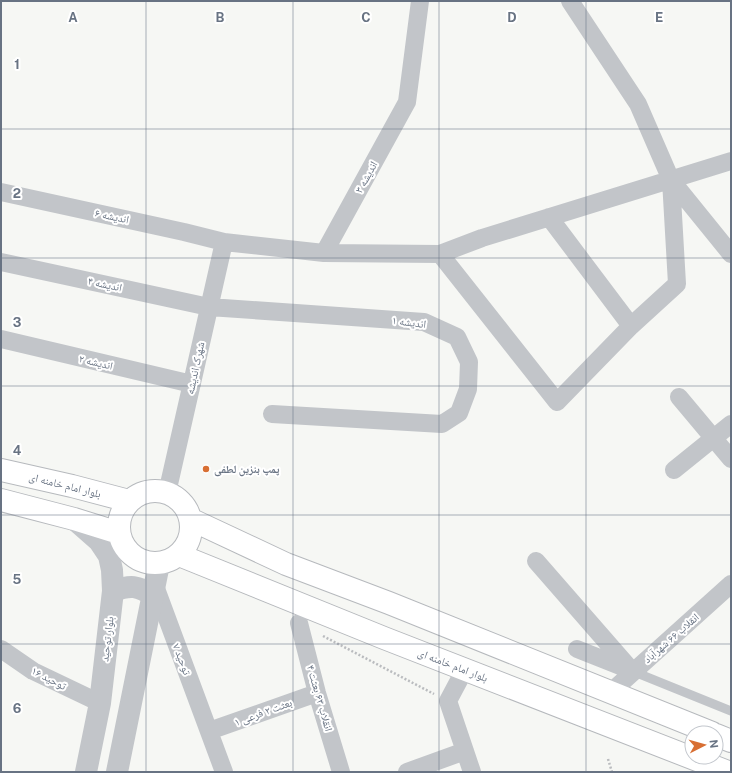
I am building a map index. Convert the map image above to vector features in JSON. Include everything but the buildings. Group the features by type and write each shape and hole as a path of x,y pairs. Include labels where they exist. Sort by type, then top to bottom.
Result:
{"main road":[{"name":"بلوار امام خامنه ای","path":"1,470 130,501"},
{"path":"159,491 167,493 174,496 184,506 190,519 191,529 189,539 185,548 179,555 169,561 159,564 146,563 135,558 126,550 119,533 118,524 120,516 130,501 143,493 159,491"},
{"path":"1,500 74,519 119,533"},
{"path":"190,519 286,564 692,725"},
{"name":"بلوار امام خامنه ای","path":"179,555 728,772"}],"street":[{"name":"اندیشه ۳","path":"324,252 407,102 420,1"},
{"path":"570,1 638,104 671,180 731,254"},
{"path":"224,242 324,252 440,254 482,238 731,161"},
{"path":"440,254 557,402 631,326 677,284 671,180"},
{"name":"اندیشه ۶","path":"1,192 224,242"},
{"path":"549,217 631,326"},
{"name":"شهرک اندیشه","path":"167,493 224,242"},
{"name":"اندیشه ۴","path":"1,262 209,307"},
{"name":"اندیشه ۱","path":"209,307 424,322 457,337 469,362 468,388 459,413 442,424 272,414"},
{"name":"اندیشه ۲","path":"1,339 192,384"},
{"path":"679,397 731,459"},
{"path":"674,470 731,424"},
{"name":"بلوار توحید","path":"74,519 99,541 109,556 112,570 113,591 100,703 86,772"},
{"path":"536,561 632,671"},
{"path":"117,772 159,564"},
{"name":"انقلاب ۶۶ شهرآباد","path":"610,692 731,584"},
{"path":"113,591 132,586 154,591"},
{"name":"توحید ۷","path":"154,591 210,731 224,772"},
{"name":"انقلاب ۶۳ بعثت ۴","path":"299,623 317,693 342,772"},
{"name":"توحید ۱۶","path":"1,649 33,671 100,703"},
{"path":"577,649 632,671"},
{"path":"465,669 448,701 472,772"},
{"name":"بعثت ۲ فرعی ۱","path":"210,731 317,693"},
{"path":"407,772 464,751"}],"lane":[{"path":"632,671 731,711"}],"path":[{"path":"299,623 448,701"},
{"path":"608,760 612,772"}],"place":[{"name":"پمپ بنزین لطفی","path":"206,469"}]}
